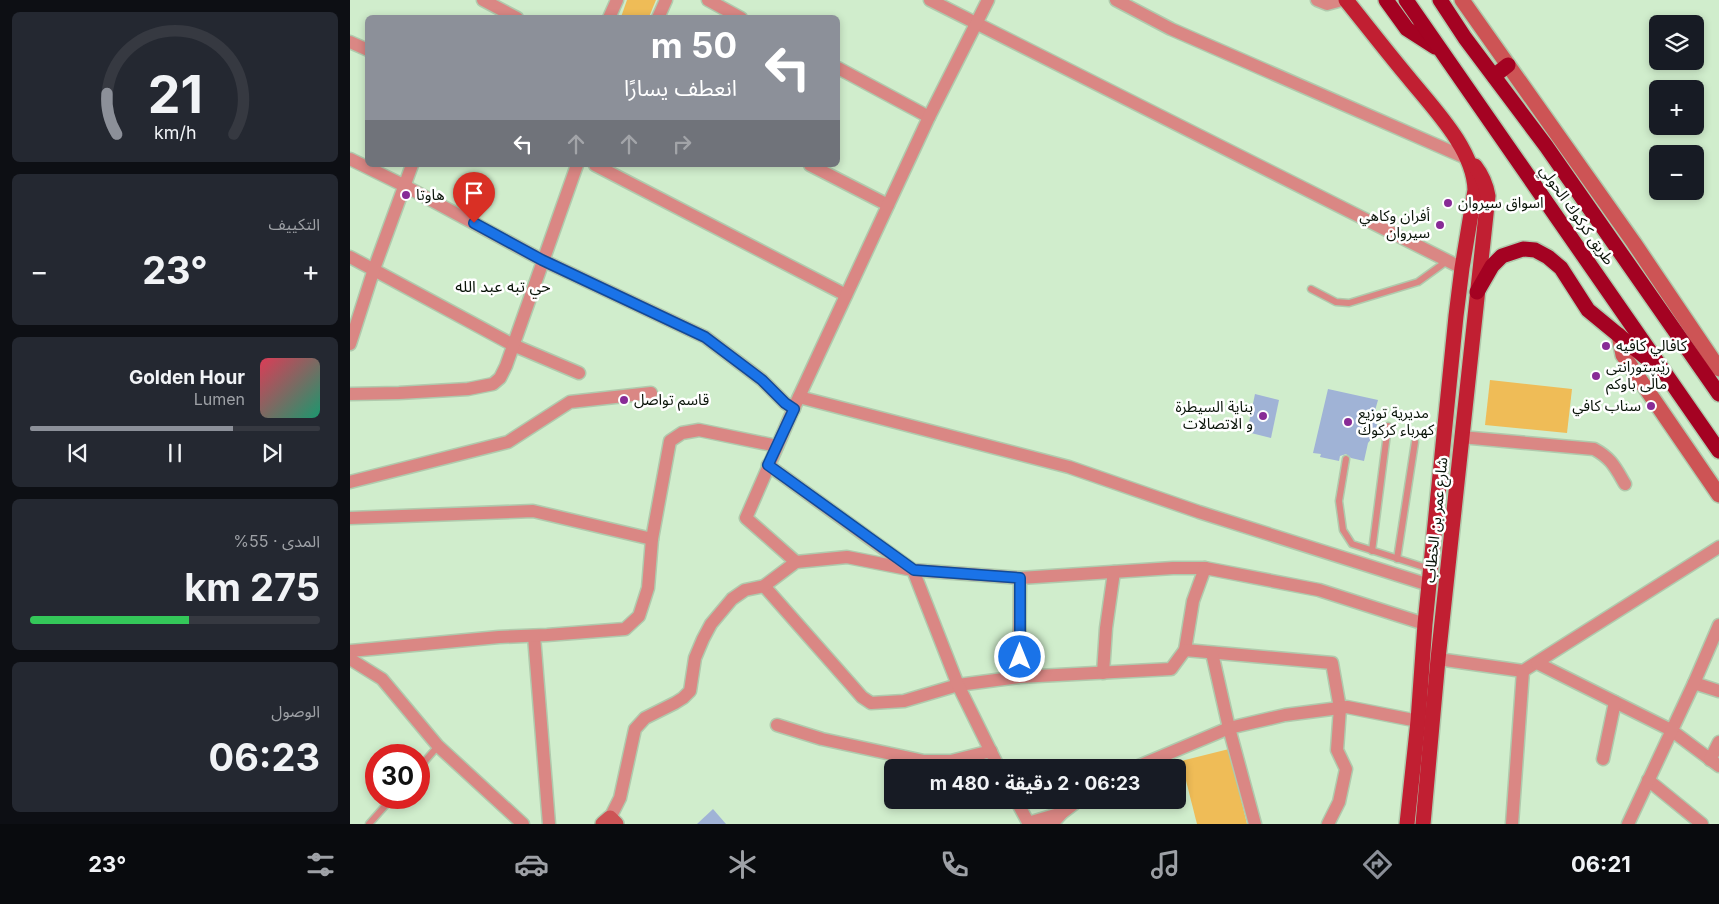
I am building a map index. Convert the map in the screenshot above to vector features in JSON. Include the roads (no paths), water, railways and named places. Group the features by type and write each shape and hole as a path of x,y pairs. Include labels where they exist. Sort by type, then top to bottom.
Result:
{"highway":[{"path":"1386,0 1407,29 1441,50"},
{"name":"طريق كركوك الحولي","path":"1406,0 1671,379 1719,451"},
{"name":"طريق كركوك الحولي","path":"1440,0 1465,38 1546,146 1719,394"},
{"path":"1494,76 1508,65"},
{"path":"1476,292 1492,266 1502,256 1523,249 1535,250 1548,256 1561,268 1588,310 1671,379"}],"main road":[{"path":"1344,0 1452,132 1466,158"},
{"path":"1462,0 1634,243 1719,369"},
{"name":"شارع عمر بن الخطاب","path":"1407,824 1418,721 1424,624 1456,316 1475,190 1473,174 1466,158"},
{"name":"شارع عمر بن الخطاب","path":"1423,824 1438,659 1476,292 1488,196 1486,184 1481,174 1466,158"},
{"path":"1456,316 1474,317"},
{"path":"1619,335 1623,355 1719,495"}],"street":[{"path":"483,0 511,15"},
{"path":"610,15 617,0"},
{"path":"659,15 666,0"},
{"path":"708,0 736,15"},
{"path":"930,0 1462,268"},
{"path":"796,562 746,518 796,403 929,117 988,0"},
{"path":"1116,0 1171,29 1466,158"},
{"path":"1317,0 1327,4 1344,0"},
{"path":"350,42 365,49"},
{"path":"840,69 929,117"},
{"path":"350,159 365,166"},
{"path":"366,167 542,260 705,337 762,380 785,403 796,403 984,444 1069,467 1199,512 1429,585"},
{"path":"350,344 374,269 411,167"},
{"path":"350,394 468,389 493,384 500,378 576,167"},
{"path":"599,167 846,296"},
{"path":"814,167 888,205"},
{"path":"350,257 513,345 579,373"},
{"path":"350,482 508,442 570,402 651,393"},
{"path":"350,651 499,637 625,629 639,616 648,588 652,540 670,441 682,433 699,430 777,446"},
{"path":"1461,437 1594,449 1605,455 1614,465 1625,484"},
{"path":"768,465 914,570 958,685 995,759"},
{"path":"350,518 533,510 652,540"},
{"path":"1438,659 1523,672 1719,547"},
{"path":"610,822 620,798 635,729 645,718 684,698 690,691 695,658 711,624 732,600 744,590 764,586 796,562 846,557 914,570 1020,578 1173,568 1205,568 1319,590 1424,624"},
{"path":"764,586 862,697 871,703 904,701 958,685 1019,677 1172,670 1185,650 1193,601 1205,568"},
{"path":"1103,673 1106,628 1114,572"},
{"path":"1019,677 1020,578"},
{"path":"1628,824 1719,625"},
{"path":"534,636 549,824"},
{"path":"1185,650 1332,663 1340,708 1337,750 1346,769 1339,802 1328,824"},
{"path":"1212,653 1229,728 1255,824"},
{"path":"350,659 382,679 438,746 523,824"},
{"path":"1536,663 1671,730 1714,763 1719,742"},
{"path":"1512,824 1523,672"},
{"path":"1694,683 1719,691"},
{"path":"1603,759 1615,702"},
{"path":"1155,759 1229,728 1285,715 1347,707 1418,721"},
{"path":"777,724 822,738 924,761 951,760 991,751"},
{"path":"1648,780 1702,824"},
{"path":"1021,809 1028,823 1062,813"},
{"path":"1052,824 1067,809"}],"lane":[{"path":"1311,289 1336,302 1349,303 1418,282 1447,260"},
{"path":"1372,551 1388,426"},
{"path":"1396,559 1415,442"},
{"path":"1346,459 1339,501 1343,530 1352,544 1431,570"},
{"path":"430,755 438,746"},
{"path":"369,824 382,809"}],"place":[{"name":"هاوتا","path":"406,195"},
{"name":"اسواق سيروان","path":"1448,203"},
{"name":"أفران وكاهي سيروان","path":"1440,225"},
{"name":"كافالي كافيه","path":"1606,346"},
{"name":"رێستورانتی ماڵی باوکم","path":"1596,376"},
{"name":"قاسم تواصل","path":"624,400"},
{"name":"سناب كافي","path":"1651,406"},
{"name":"بناية السيطرة و الاتصالات","path":"1263,416"},
{"name":"مديرية توزيع كهرباء كركوك","path":"1348,422"}],"district":[{"name":"حي تبه عبد الله","path":"503,286"}]}
